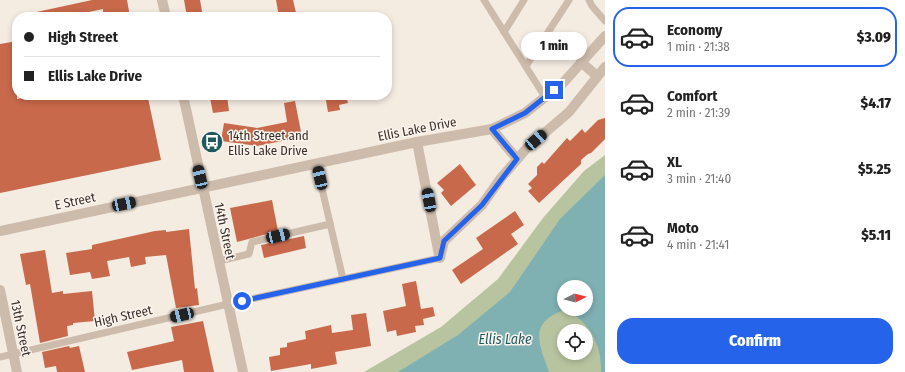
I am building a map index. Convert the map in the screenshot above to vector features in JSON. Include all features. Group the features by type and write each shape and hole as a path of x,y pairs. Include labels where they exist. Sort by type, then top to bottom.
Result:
{"street":[{"path":"162,0 165,12"},
{"name":"Ellis Lake Drive","path":"202,187 418,142 492,129 525,113 545,97 562,83 605,36"},
{"path":"581,62 597,76"},
{"path":"440,258 444,241 482,205 517,159 526,149 568,112 605,67"},
{"name":"14th Street","path":"184,100 243,372"},
{"path":"492,129 517,159"},
{"path":"418,142 440,258"},
{"name":"E Street","path":"0,231 202,187"},
{"name":"13th Street","path":"0,290 17,372"}],"lane":[{"path":"504,32 524,0"},
{"path":"526,66 569,0"},
{"path":"589,0 592,6 605,20"},
{"path":"485,1 545,97"},
{"path":"316,163 343,279"},
{"path":"219,261 250,254 252,242 330,224"},
{"name":"High Street","path":"0,357 228,304 440,258"}],"green space":[{"name":"Ellis Lake","path":"605,155 605,372 364,372 441,327 498,279 543,218 584,171"}],"water":[{"name":"Ellis Lake","path":"605,175 605,372 601,372 601,362 597,344 593,335 593,324 584,324 576,316 593,316 593,280 557,280 557,313 545,321 539,335 542,352 549,372 398,372 458,335 510,292 560,219"}],"building":[{"path":"92,0 127,0 129,12 103,12 103,9 89,12 37,12"},
{"path":"184,0 200,0 202,12 186,12"},
{"path":"276,0 293,0 296,12 278,12"},
{"path":"12,42 12,100 148,100 161,160 0,193 0,44"},
{"path":"210,100 228,100 229,111 213,113"},
{"path":"326,100 347,100 348,103 339,105 340,110 328,112"},
{"path":"295,101 302,137 257,146 221,141 224,123 257,128 287,122 284,103"},
{"path":"605,118 605,139 591,153 581,160 581,164 539,203 528,191 532,188 528,184 537,175 537,167 542,162 544,164 567,138 570,141 582,129 585,133 598,120"},
{"path":"460,164 476,185 451,206 441,193 444,190 437,183"},
{"path":"272,200 278,231 237,242 230,208"},
{"path":"515,211 524,225 511,234 518,244 461,284 452,270 483,249 476,238"},
{"path":"189,229 195,289 197,288 199,305 176,308 166,255 145,257 146,264 131,267 129,257 107,261 110,276 92,279 90,272 70,275 66,253 92,249 92,245 155,231 166,230 166,232"},
{"path":"304,236 306,248 264,258 261,245"},
{"path":"45,250 52,293 63,291 63,294 92,291 95,321 73,323 73,325 67,326 68,336 40,343 30,284 26,285 20,254"},
{"path":"416,281 421,309 433,307 435,316 423,319 424,325 415,326 416,332 397,336 396,330 387,332 383,311 406,306 402,284"},
{"path":"366,313 371,346 335,352 337,364 311,369 311,364 271,371 269,357 280,355 280,348 287,347 287,343 306,339 305,331 331,325 332,333 353,330 351,315"},
{"path":"203,321 214,372 184,372 182,360 132,370 127,352 174,341 171,327"},
{"path":"69,346 70,348 79,346 85,372 57,372 56,366 45,368 42,352"}],"place":[{"name":"14th Street and Ellis Lake Drive","path":"212,142"}],"route":[{"path":"242,301 440,258 444,241 482,205 501,178 517,159 492,129 525,113 554,90"}]}
